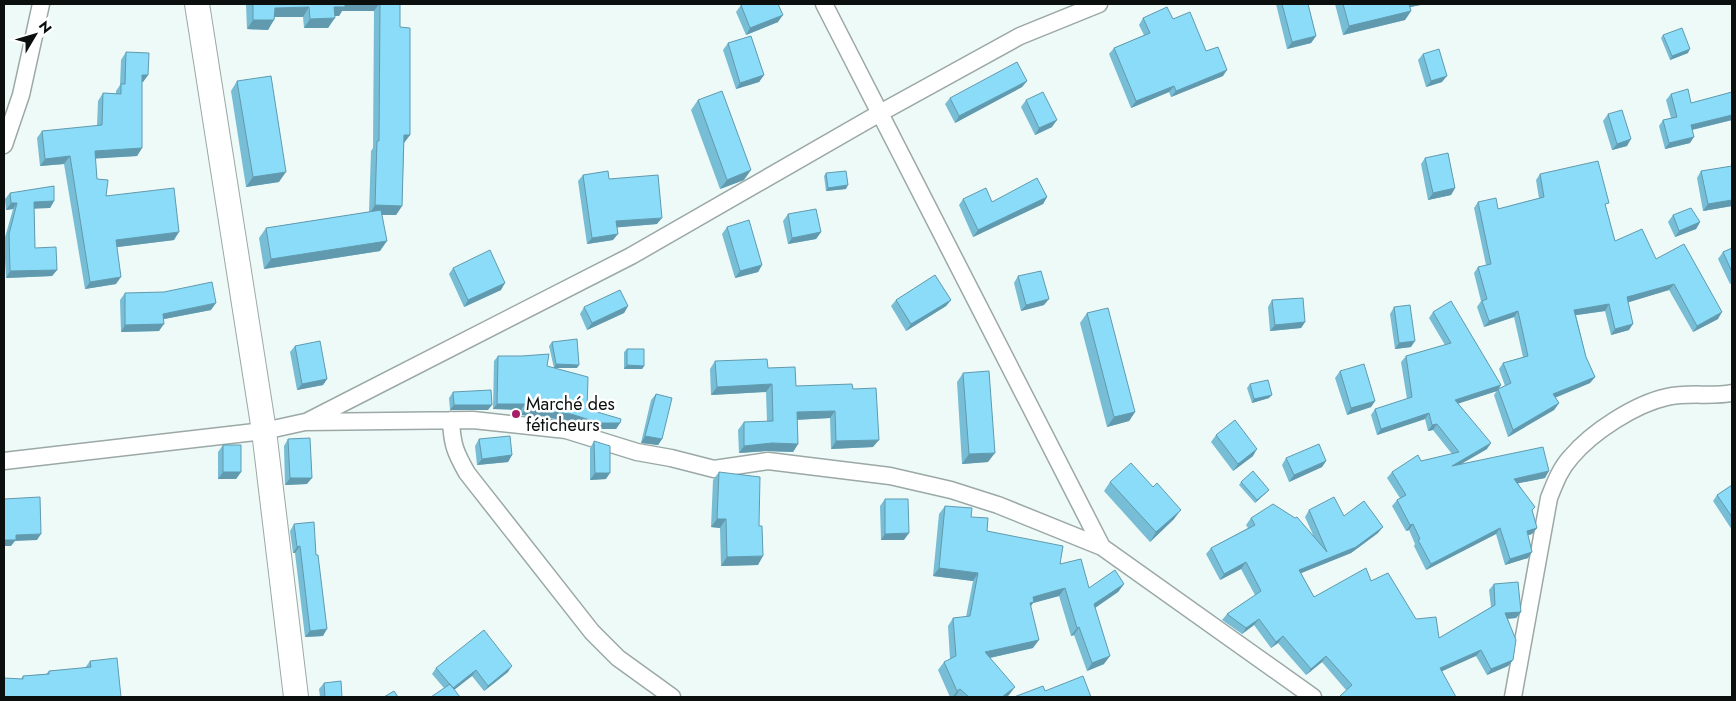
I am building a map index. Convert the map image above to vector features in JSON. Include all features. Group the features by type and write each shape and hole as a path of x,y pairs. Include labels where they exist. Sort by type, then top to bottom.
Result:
{"street":[{"path":"4,145 21,95 41,4"},
{"path":"197,4 264,431 296,697"},
{"path":"824,4 1102,548"},
{"path":"305,422 631,256 880,113 1020,36 1099,4"},
{"path":"1513,697 1549,498 1558,474 1571,457 1590,440 1618,419 1646,403 1669,396 1718,396 1732,393"},
{"path":"451,420 452,439 457,455 467,472 592,632 618,658 672,697"},
{"path":"4,461 264,431 305,422 473,420 566,430 637,452 671,458 714,470 768,461 890,476 951,490 998,505 1102,548 1313,697"}],"building":[{"path":"253,4 345,4 345,7 334,7 335,18 310,19 309,7 275,8 274,20 253,20"},
{"path":"380,4 400,4 400,27 410,28 410,135 404,135 402,206 375,205 377,141 379,141"},
{"path":"778,4 783,15 750,28 741,5"},
{"path":"1282,4 1308,4 1316,36 1292,42"},
{"path":"1343,4 1409,4 1411,11 1349,26"},
{"path":"1167,7 1173,19 1190,12 1206,51 1218,47 1227,70 1176,91 1174,86 1136,101 1114,48 1150,33 1143,18"},
{"path":"1682,28 1690,49 1672,56 1663,35"},
{"path":"751,36 764,75 740,83 728,43"},
{"path":"1439,49 1447,76 1431,81 1423,54"},
{"path":"126,52 149,53 148,75 142,75 142,148 95,151 97,179 108,180 106,196 174,188 179,232 116,240 121,277 90,282 70,156 45,159 42,131 102,125 103,93 121,94 121,84 125,84"},
{"path":"1017,62 1027,81 959,116 950,98"},
{"path":"271,76 286,172 253,177 237,81"},
{"path":"1688,89 1691,103 1732,92 1732,115 1691,125 1694,137 1669,143 1663,120 1677,117 1671,94"},
{"path":"722,91 751,170 727,180 698,100"},
{"path":"1043,92 1057,120 1039,128 1026,100"},
{"path":"1622,110 1631,139 1617,144 1608,114"},
{"path":"1448,153 1455,188 1433,193 1425,158"},
{"path":"1598,161 1609,203 1605,204 1615,241 1642,229 1656,259 1684,244 1722,312 1697,326 1674,284 1627,297 1633,324 1615,329 1609,304 1574,310 1586,357 1595,377 1553,394 1559,403 1513,430 1498,389 1511,383 1503,363 1528,356 1518,311 1489,321 1482,301 1487,299 1478,267 1491,264 1478,202 1496,198 1498,209 1544,197 1540,174"},
{"path":"1732,166 1732,200 1708,204 1701,171"},
{"path":"608,171 609,179 658,175 662,218 616,221 618,234 592,238 583,175"},
{"path":"846,171 848,185 828,188 826,173"},
{"path":"1037,178 1047,197 978,230 963,199 986,188 992,202"},
{"path":"54,186 54,201 34,202 35,248 56,247 57,270 10,271 9,234 17,203 11,203 10,193"},
{"path":"1691,208 1700,222 1679,231 1673,215"},
{"path":"816,209 821,232 792,238 788,214"},
{"path":"381,210 387,241 271,259 266,228"},
{"path":"749,220 762,265 740,271 727,227"},
{"path":"1732,248 1732,272 1723,252"},
{"path":"490,250 505,283 468,300 453,268"},
{"path":"1041,271 1049,299 1026,305 1018,276"},
{"path":"935,275 951,300 911,324 896,300"},
{"path":"212,282 216,303 163,314 164,324 125,325 125,293 164,292"},
{"path":"620,290 628,306 592,323 584,307"},
{"path":"1303,298 1305,322 1275,325 1272,300"},
{"path":"1451,301 1501,385 1455,400 1491,443 1452,466 1543,447 1549,471 1514,479 1535,507 1532,510 1537,528 1527,531 1532,552 1510,559 1500,528 1431,564 1418,540 1420,539 1413,524 1410,525 1397,500 1406,495 1392,472 1418,455 1421,461 1459,452 1437,424 1432,425 1429,413 1381,429 1375,409 1412,397 1406,356 1451,343 1433,312"},
{"path":"1410,305 1415,341 1399,343 1394,307"},
{"path":"1108,308 1135,412 1114,417 1087,313"},
{"path":"577,339 579,365 556,364 552,342"},
{"path":"320,341 327,379 302,384 295,346"},
{"path":"627,349 644,349 644,366 627,365"},
{"path":"549,354 547,366 588,377 587,409 621,419 620,423 599,423 571,414 525,409 525,404 497,404 498,356"},
{"path":"767,359 768,368 795,367 796,386 852,384 853,389 876,388 879,440 836,441 835,411 797,412 798,444 772,443 744,446 744,422 773,421 772,384 717,387 715,361"},
{"path":"1364,364 1375,401 1351,408 1340,371"},
{"path":"989,371 995,453 969,454 963,373"},
{"path":"1268,380 1272,395 1254,399 1250,384"},
{"path":"491,390 492,405 454,405 453,392"},
{"path":"656,394 672,398 662,439 645,436"},
{"path":"1235,420 1257,449 1238,464 1216,435"},
{"path":"510,436 512,455 482,459 479,439"},
{"path":"310,438 312,478 290,478 288,439"},
{"path":"594,441 610,446 610,473 595,473"},
{"path":"1319,444 1326,461 1294,475 1286,458"},
{"path":"223,445 241,445 241,472 223,472"},
{"path":"1131,463 1153,487 1157,483 1181,510 1156,532 1110,482"},
{"path":"1253,471 1269,490 1257,500 1241,482"},
{"path":"719,472 760,477 759,526 762,526 763,556 727,557 726,519 717,519"},
{"path":"1732,485 1732,517 1717,495"},
{"path":"40,497 41,534 16,535 16,540 4,540 4,499"},
{"path":"1334,497 1344,516 1364,501 1383,527 1356,547 1299,570 1314,597 1366,568 1371,581 1388,573 1416,619 1436,617 1439,638 1495,605 1494,584 1518,582 1521,612 1505,613 1516,640 1513,660 1491,669 1481,650 1440,668 1456,697 1341,697 1352,685 1326,656 1311,669 1283,636 1276,642 1259,619 1246,628 1227,614 1261,591 1246,562 1224,574 1211,548 1255,525 1251,518 1273,504 1295,518 1297,517 1327,552 1309,510"},
{"path":"885,499 908,499 909,533 885,534"},
{"path":"945,506 972,508 971,517 988,518 987,531 1063,546 1060,564 1081,559 1089,588 1115,570 1124,584 1094,604 1110,656 1092,663 1079,627 1077,628 1065,588 1033,597 1034,602 1030,603 1039,640 985,652 1015,687 1002,697 969,697 960,689 957,691 944,662 956,656 953,618 970,616 978,573 939,568"},
{"path":"314,522 316,555 318,555 327,629 310,631 300,546 297,547 294,524"},
{"path":"484,630 512,666 488,686 476,670 453,688 436,668"},
{"path":"117,658 121,697 4,697 4,678 23,679 23,676 49,674 49,671 91,667 90,661"},
{"path":"1083,676 1091,697 1014,697 1043,686 1045,691"},
{"path":"341,681 342,697 325,697 324,683"},
{"path":"450,684 460,697 431,697"},
{"path":"394,691 398,697 384,697"}],"place":[{"name":"Marché des féticheurs","path":"516,414"}]}
